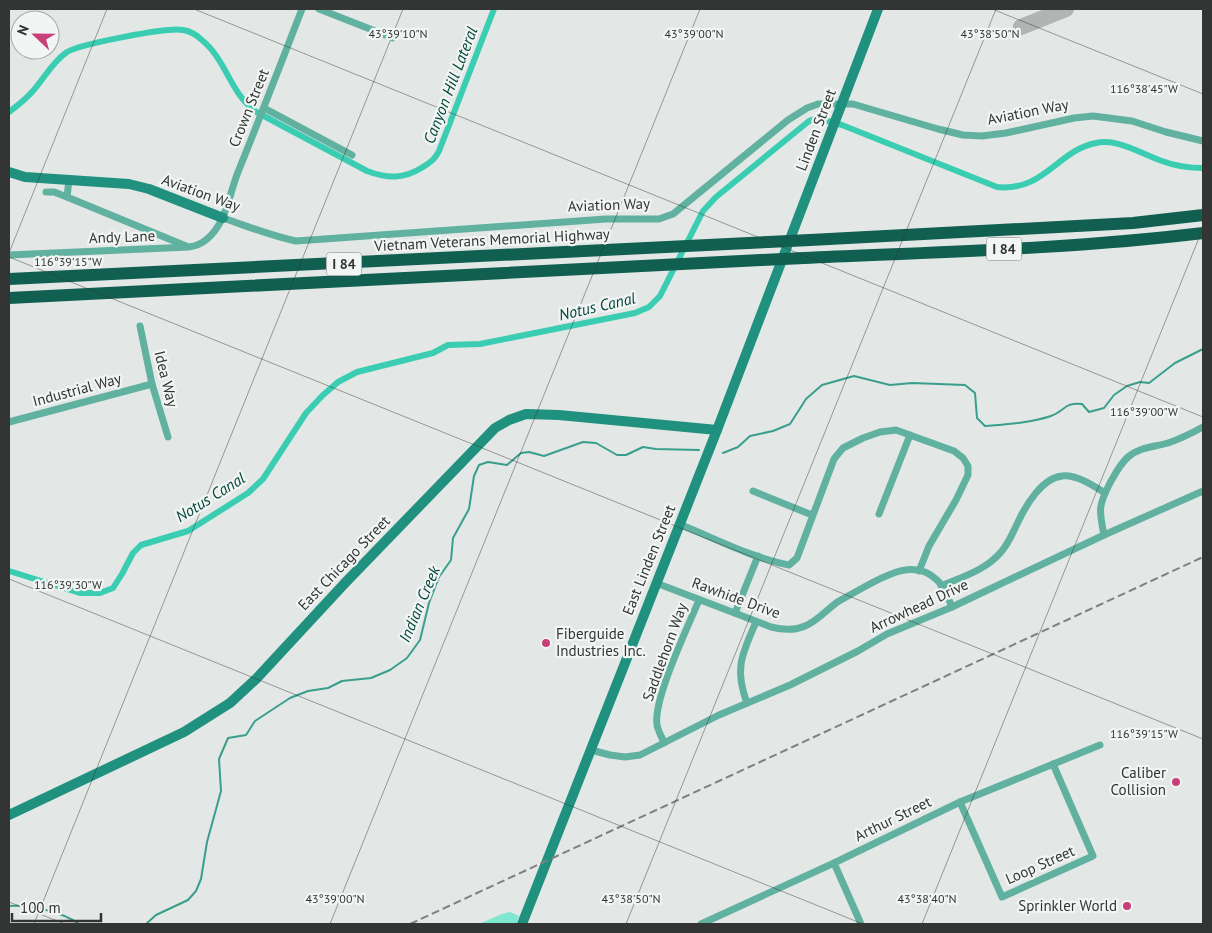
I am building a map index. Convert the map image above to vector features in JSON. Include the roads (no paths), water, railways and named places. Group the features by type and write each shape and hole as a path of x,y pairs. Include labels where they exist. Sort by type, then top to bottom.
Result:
{"highway":[{"name":"Vietnam Veterans Memorial Highway","path":"9,279 1133,223 1203,215"},
{"name":"I 84","path":"9,298 1030,247 1152,239 1203,233"}],"street":[{"name":"Crown Street","path":"222,218 236,177 302,9"},
{"path":"319,9 392,38"},
{"name":"Linden Street","path":"782,261 878,9"},
{"name":"Aviation Way","path":"9,172 25,177 129,184 276,237 296,240 606,219 659,218 673,214 798,113 818,104 853,104 963,135 982,136 1006,133 1074,118 1093,116 1132,121 1203,141"},
{"path":"264,108 352,155"},
{"path":"67,197 69,180"},
{"path":"46,192 54,192 189,247"},
{"name":"Andy Lane","path":"9,255 197,246 212,235 222,218"},
{"name":"East Linden Street","path":"522,924 782,261"},
{"name":"Idea Way","path":"140,326 152,384 168,437"},
{"name":"Industrial Way","path":"9,422 152,384"},
{"name":"East Chicago Street","path":"9,815 184,732 230,703 256,679 345,583 495,428 509,420 526,414 559,415 716,430"},
{"path":"1104,535 1099,512 1105,492 1118,468 1129,456 1146,447 1168,443 1186,436 1203,427"},
{"path":"679,524 758,556 789,565 796,558 834,459 843,448 863,438 880,432 896,430 954,451 963,458 968,466 968,475 929,546 919,571 928,573 938,581 952,607"},
{"path":"879,514 910,435"},
{"path":"941,586 986,566 1001,553 1028,503 1051,480 1063,476 1074,478 1105,492"},
{"path":"753,491 812,515"},
{"name":"Arrowhead Drive","path":"591,750 625,757 640,755 850,655 887,634 952,607 1104,535 1203,491"},
{"path":"735,613 758,556"},
{"name":"Rawhide Drive","path":"656,583 756,622 784,630 795,630 807,626 839,601 888,575 901,570 919,571"},
{"name":"Saddlehorn Way","path":"664,743 657,726 657,710 662,692 699,600"},
{"path":"747,703 740,686 739,670 744,651 756,622"},
{"name":"Arthur Street","path":"701,924 834,864 960,802 1100,746"},
{"name":"Loop Street","path":"960,802 1002,897 1093,856 1053,764"},
{"path":"834,864 861,924"}],"waterway":[{"name":"Canyon Hill Lateral","path":"262,115 367,171 389,176 402,176 416,171 431,162 439,151 494,9"},
{"name":"Canyon Hill Lateral","path":"9,112 29,95 52,66 67,52 105,41 160,31 183,30 196,36 211,49 241,97 258,113"},
{"name":"Notus Canal","path":"9,571 80,593 100,593 113,588 133,553 141,545 188,531 248,493 263,479 306,413 338,382 357,372 433,353 448,345 480,344 635,313 649,307 660,296 703,211 716,197 809,121 817,118 842,125 997,187 1013,187 1027,183 1083,147 1104,142 1121,145 1172,164 1203,168"},
{"name":"Indian Creek","path":"723,453 738,447 750,436 773,431 790,424 806,399 822,385 854,376 890,385 912,383 965,385 975,393 977,418 985,426 1018,423 1051,416 1072,404 1082,404 1089,412 1104,408 1114,395 1127,386 1140,382 1149,383 1175,363 1203,349"},
{"name":"Indian Creek","path":"146,924 156,915 188,900 196,891 201,879 207,842 221,791 219,759 228,738 246,735 255,721 290,698 308,691 328,688 342,681 371,678 390,670 407,658 420,640 429,603 439,577 451,560 453,538 469,509 474,476 479,465 488,462 507,465 521,453 529,452 544,456 583,442 596,443 617,455 626,455 643,447 699,450"},
{"name":"Indian Creek","path":"9,906 26,906 45,910 64,916 79,924"}],"railway":[{"path":"410,924 1203,557"}],"place":[{"name":"Fiberguide Industries Inc.","path":"546,643"},
{"name":"Caliber Collision","path":"1176,782"},
{"name":"Sprinkler World","path":"1127,906"}]}
